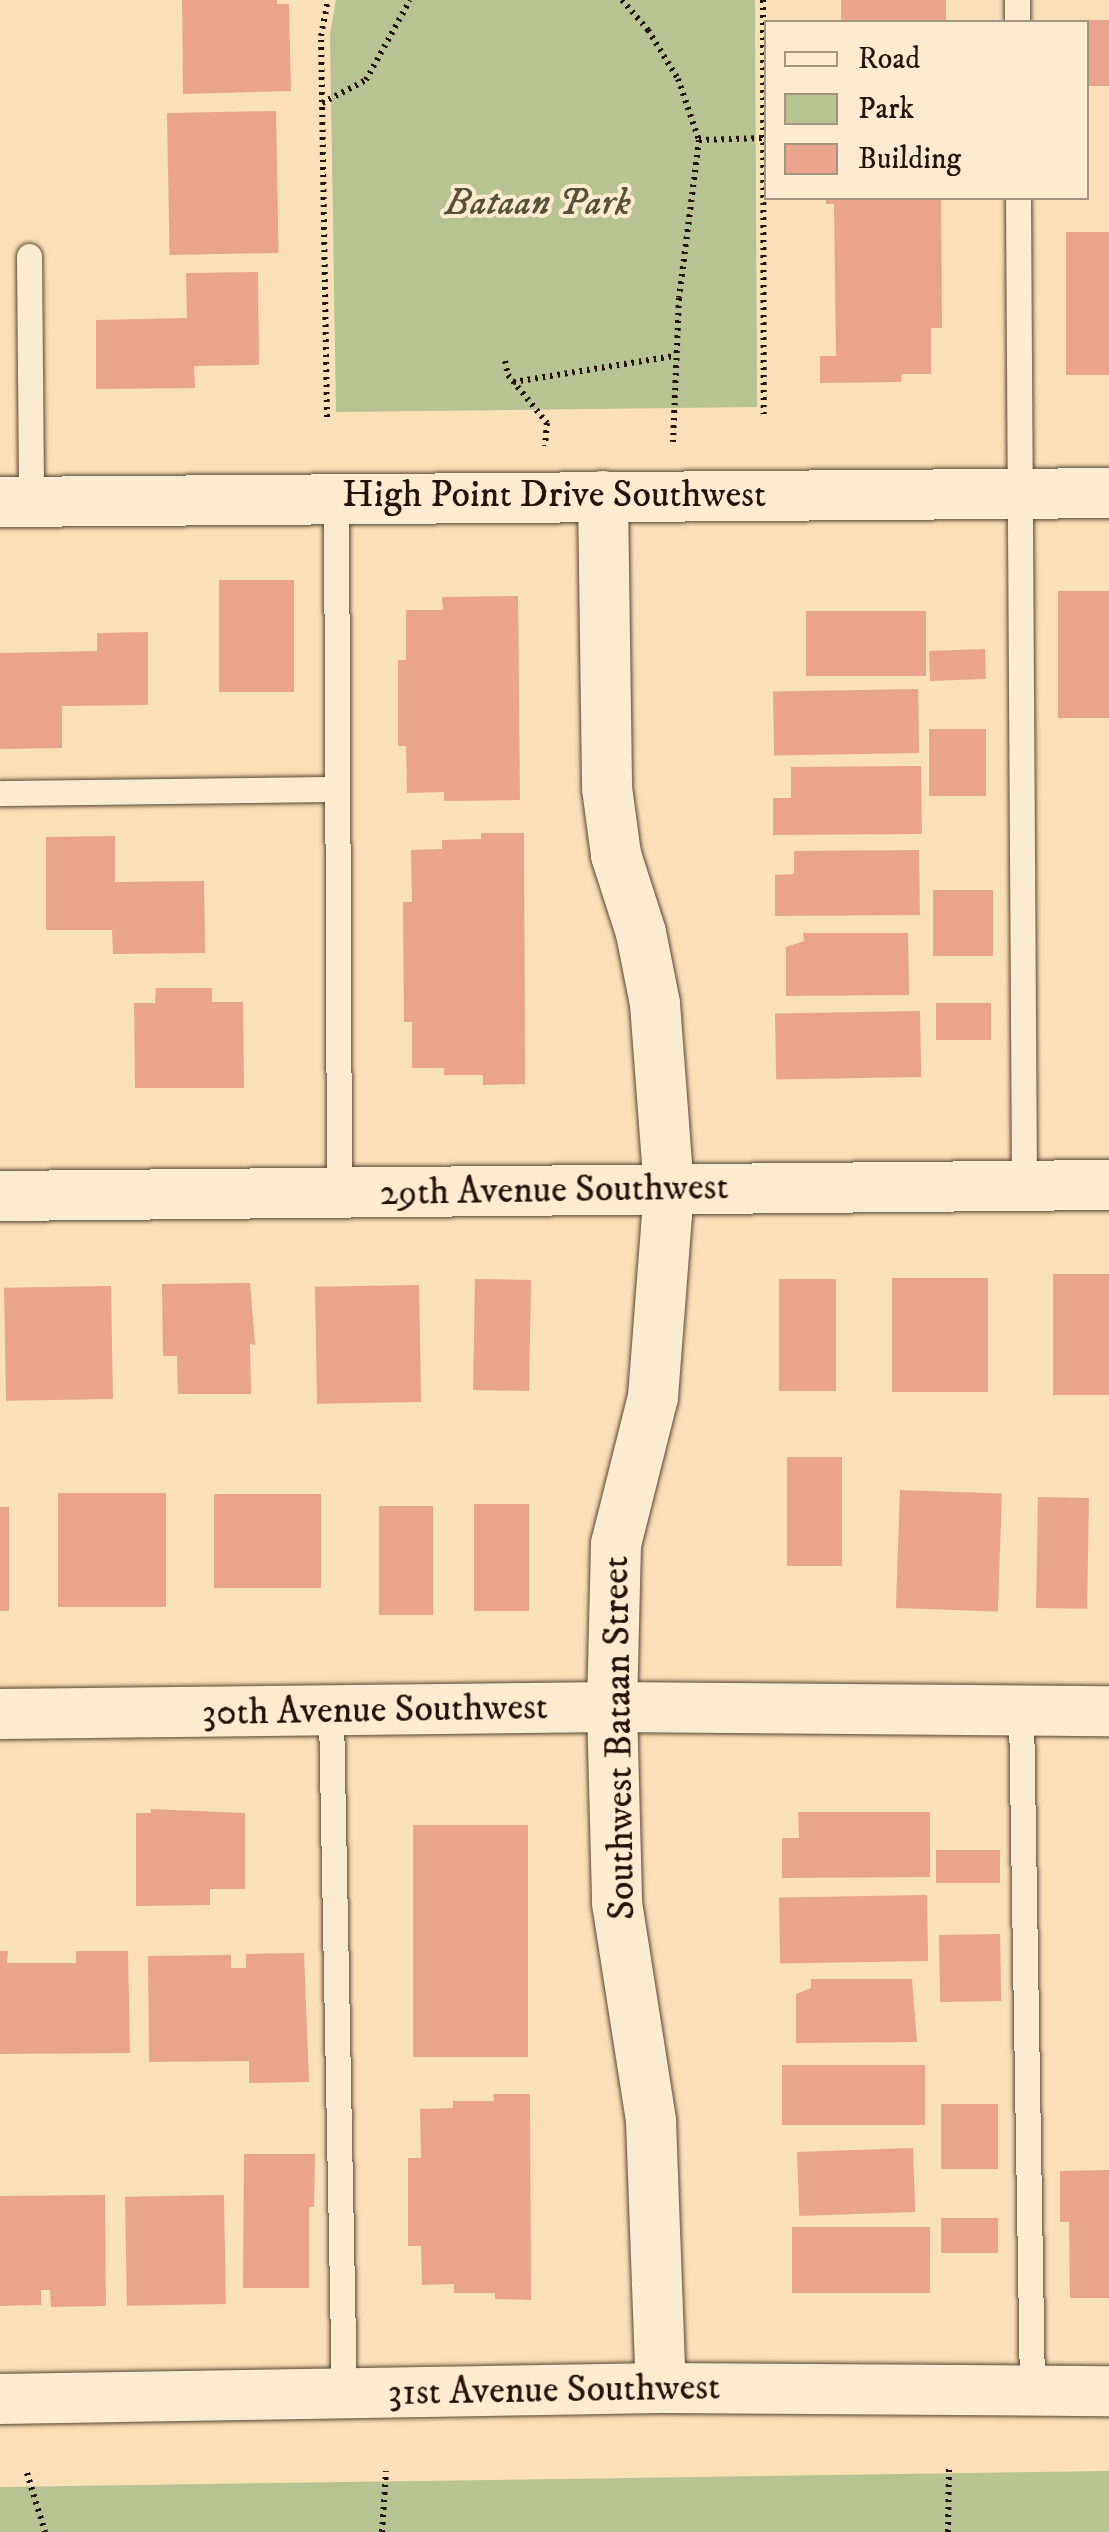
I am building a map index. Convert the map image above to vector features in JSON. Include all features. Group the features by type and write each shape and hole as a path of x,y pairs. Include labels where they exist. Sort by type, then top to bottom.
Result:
{"street":[{"name":"High Point Drive Southwest","path":"16,502 1109,492"},
{"name":"Southwest Bataan Street","path":"603,496 606,788 616,855 641,933 655,1004 668,1190 653,1397 616,1544 612,1707 617,1903 651,2120 661,2388"},
{"name":"29th Avenue Southwest","path":"0,1196 1109,1186"},
{"name":"30th Avenue Southwest","path":"0,1714 612,1707 1109,1711"},
{"name":"31st Avenue Southwest","path":"0,2399 661,2388 1109,2391"}],"lane":[{"path":"1018,200 1024,1186"},
{"path":"16,502 29,256"},
{"path":"336,497 339,1193"},
{"path":"0,793 337,789"},
{"path":"1021,1712 1032,2390"},
{"path":"330,1713 344,2394"}],"path":[{"path":"327,417 321,36 328,0"},
{"path":"322,104 366,80 410,0"},
{"path":"622,0 648,30 678,79 699,140 674,356 674,453"},
{"path":"763,0 764,414"},
{"path":"699,140 764,138"},
{"path":"513,382 674,356"},
{"path":"506,361 513,382 546,423 545,454"},
{"path":"948,2532 949,2466"},
{"path":"382,2532 386,2470"},
{"path":"26,2473 36,2514 45,2532"}],"green space":[{"name":"Bataan Park","path":"336,0 755,0 757,407 336,412 330,34"},
{"path":"1109,2471 1109,2532 0,2532 0,2487"}],"building":[{"path":"182,0 277,0 277,4 289,4 291,91 183,94"},
{"path":"841,0 946,0 946,20 841,20"},
{"path":"1089,20 1109,20 1109,86 1089,86"},
{"path":"276,111 278,253 169,255 167,113"},
{"path":"826,200 941,200 942,328 931,328 931,374 902,374 901,382 820,383 820,356 836,356 834,204 826,204"},
{"path":"1066,232 1109,232 1109,375 1066,375"},
{"path":"258,272 259,365 194,366 195,388 96,389 96,320 187,318 186,273"},
{"path":"219,580 294,580 294,692 219,692"},
{"path":"1058,591 1109,591 1109,718 1058,718"},
{"path":"518,596 520,800 444,801 444,792 407,793 406,746 398,746 398,660 406,660 406,610 443,610 442,597"},
{"path":"806,611 926,611 926,676 806,676"},
{"path":"148,632 148,705 62,706 62,748 0,749 0,653 97,651 97,633"},
{"path":"985,649 986,679 930,681 929,651"},
{"path":"918,689 919,753 774,756 773,692"},
{"path":"929,729 986,729 986,796 929,796"},
{"path":"921,766 922,834 773,835 773,798 791,798 791,767"},
{"path":"481,833 524,833 525,1084 483,1085 483,1075 444,1075 444,1068 412,1068 412,1022 404,1022 403,902 412,902 411,850 442,849 442,840 481,839"},
{"path":"115,836 115,882 204,881 205,953 113,954 112,930 46,930 46,837"},
{"path":"919,850 920,915 775,916 775,875 794,874 794,851"},
{"path":"933,890 993,890 993,956 933,956"},
{"path":"803,933 908,933 909,995 786,996 786,947 804,941"},
{"path":"156,988 212,988 212,1002 243,1002 244,1088 135,1088 134,1003 155,1003"},
{"path":"936,1003 991,1003 991,1040 936,1040"},
{"path":"920,1011 921,1077 776,1080 775,1014"},
{"path":"1053,1274 1109,1274 1109,1395 1053,1395"},
{"path":"892,1278 988,1278 988,1392 892,1392"},
{"path":"475,1279 531,1280 529,1391 473,1390"},
{"path":"779,1279 836,1279 836,1391 779,1391"},
{"path":"250,1283 255,1345 250,1344 251,1394 178,1394 177,1356 163,1356 162,1284"},
{"path":"419,1285 421,1402 317,1404 315,1287"},
{"path":"111,1286 113,1399 6,1401 4,1288"},
{"path":"787,1457 842,1457 842,1566 787,1566"},
{"path":"900,1490 1002,1494 998,1611 896,1608"},
{"path":"58,1493 166,1493 166,1607 58,1607"},
{"path":"214,1494 321,1494 321,1588 214,1588"},
{"path":"1038,1497 1089,1498 1087,1609 1036,1608"},
{"path":"474,1504 529,1504 529,1611 474,1611"},
{"path":"379,1506 433,1506 433,1615 379,1615"},
{"path":"0,1507 9,1507 9,1611 0,1611"},
{"path":"151,1809 245,1813 245,1889 210,1889 210,1905 136,1906 136,1813 151,1813"},
{"path":"798,1812 930,1812 930,1877 782,1878 782,1838 799,1838"},
{"path":"413,1825 528,1825 528,2057 413,2057"},
{"path":"936,1850 1000,1850 1000,1883 936,1883"},
{"path":"927,1895 928,1961 780,1964 779,1898"},
{"path":"1000,1934 1001,2001 940,2002 939,1935"},
{"path":"0,1951 8,1951 7,1963 76,1963 76,1951 128,1951 130,2053 0,2054"},
{"path":"304,1953 309,2082 249,2083 249,2061 149,2062 148,1956 231,1955 231,1968 246,1968 246,1954"},
{"path":"811,1979 912,1979 917,2042 796,2043 796,1994 811,1988"},
{"path":"782,2065 925,2065 925,2125 782,2125"},
{"path":"493,2094 530,2094 531,2300 495,2299 495,2293 454,2293 454,2284 422,2285 421,2246 408,2246 408,2158 421,2158 420,2109 453,2108 453,2101 494,2101"},
{"path":"941,2104 998,2104 998,2169 941,2169"},
{"path":"913,2148 915,2212 799,2216 797,2152"},
{"path":"244,2154 315,2154 314,2207 309,2207 309,2288 243,2288"},
{"path":"1109,2170 1109,2298 1070,2298 1069,2222 1060,2222 1060,2171"},
{"path":"105,2195 106,2306 51,2307 50,2290 41,2290 41,2305 0,2306 0,2196"},
{"path":"224,2195 226,2304 127,2306 125,2197"},
{"path":"941,2218 998,2218 998,2253 941,2253"},
{"path":"792,2227 930,2227 930,2293 792,2293"}]}
